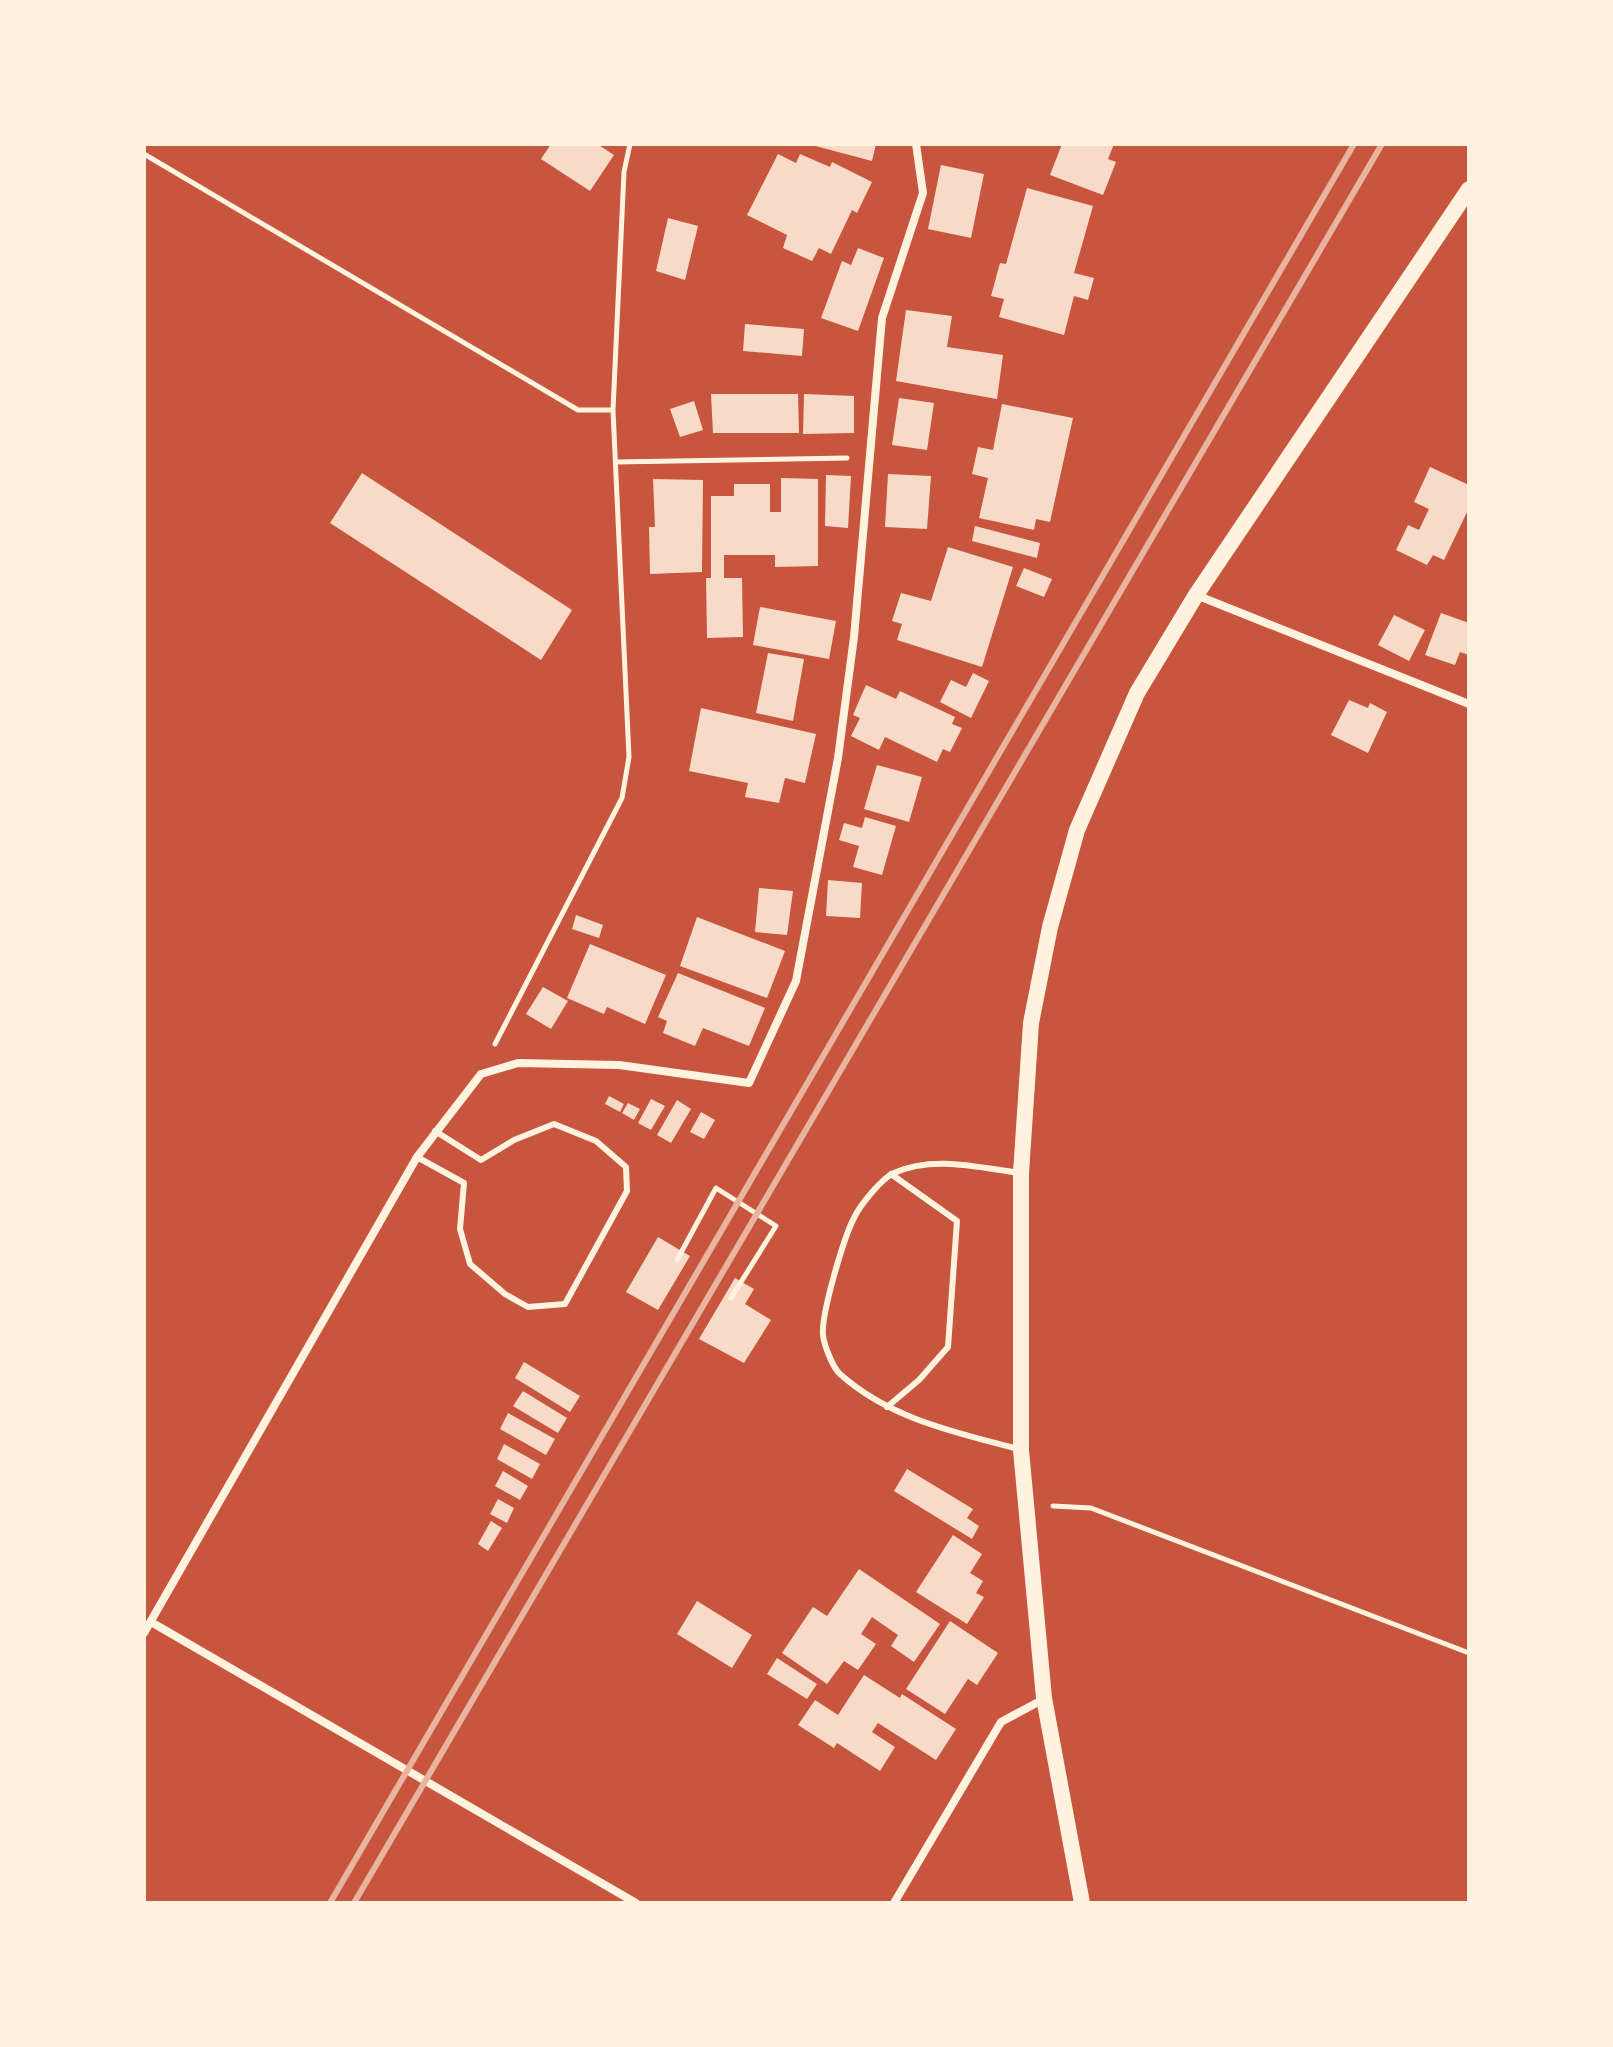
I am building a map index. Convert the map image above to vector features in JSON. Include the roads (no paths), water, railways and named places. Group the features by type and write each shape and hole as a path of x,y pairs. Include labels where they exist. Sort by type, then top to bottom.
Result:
{"main road":[{"path":"1082,1903 1044,1698 1021,1450 1021,1173 1031,1023 1050,927 1077,830 1137,693 1196,595 1469,189"}],"street":[{"path":"144,1633 417,1157 481,1074 518,1063 619,1065 749,1083 796,981 838,758 854,637 882,318 923,193 916,144"},
{"path":"1196,595 1469,704"},
{"path":"151,1622 636,1903"},
{"path":"894,1903 1001,1722 1044,1698"}],"lane":[{"path":"417,1157 464,1183 460,1229 470,1264 505,1294 528,1307 565,1304 627,1191 626,1167 596,1141 554,1124 514,1140 481,1160 435,1131"},
{"path":"1021,1173 948,1164 920,1165 891,1174 854,1217 830,1291 823,1335 837,1372 887,1407 922,1422 1021,1450"},
{"path":"887,1407 919,1380 948,1347 957,1221 891,1174"}],"railway":[{"path":"330,1903 1354,144"},
{"path":"354,1903 1382,144"}]}
